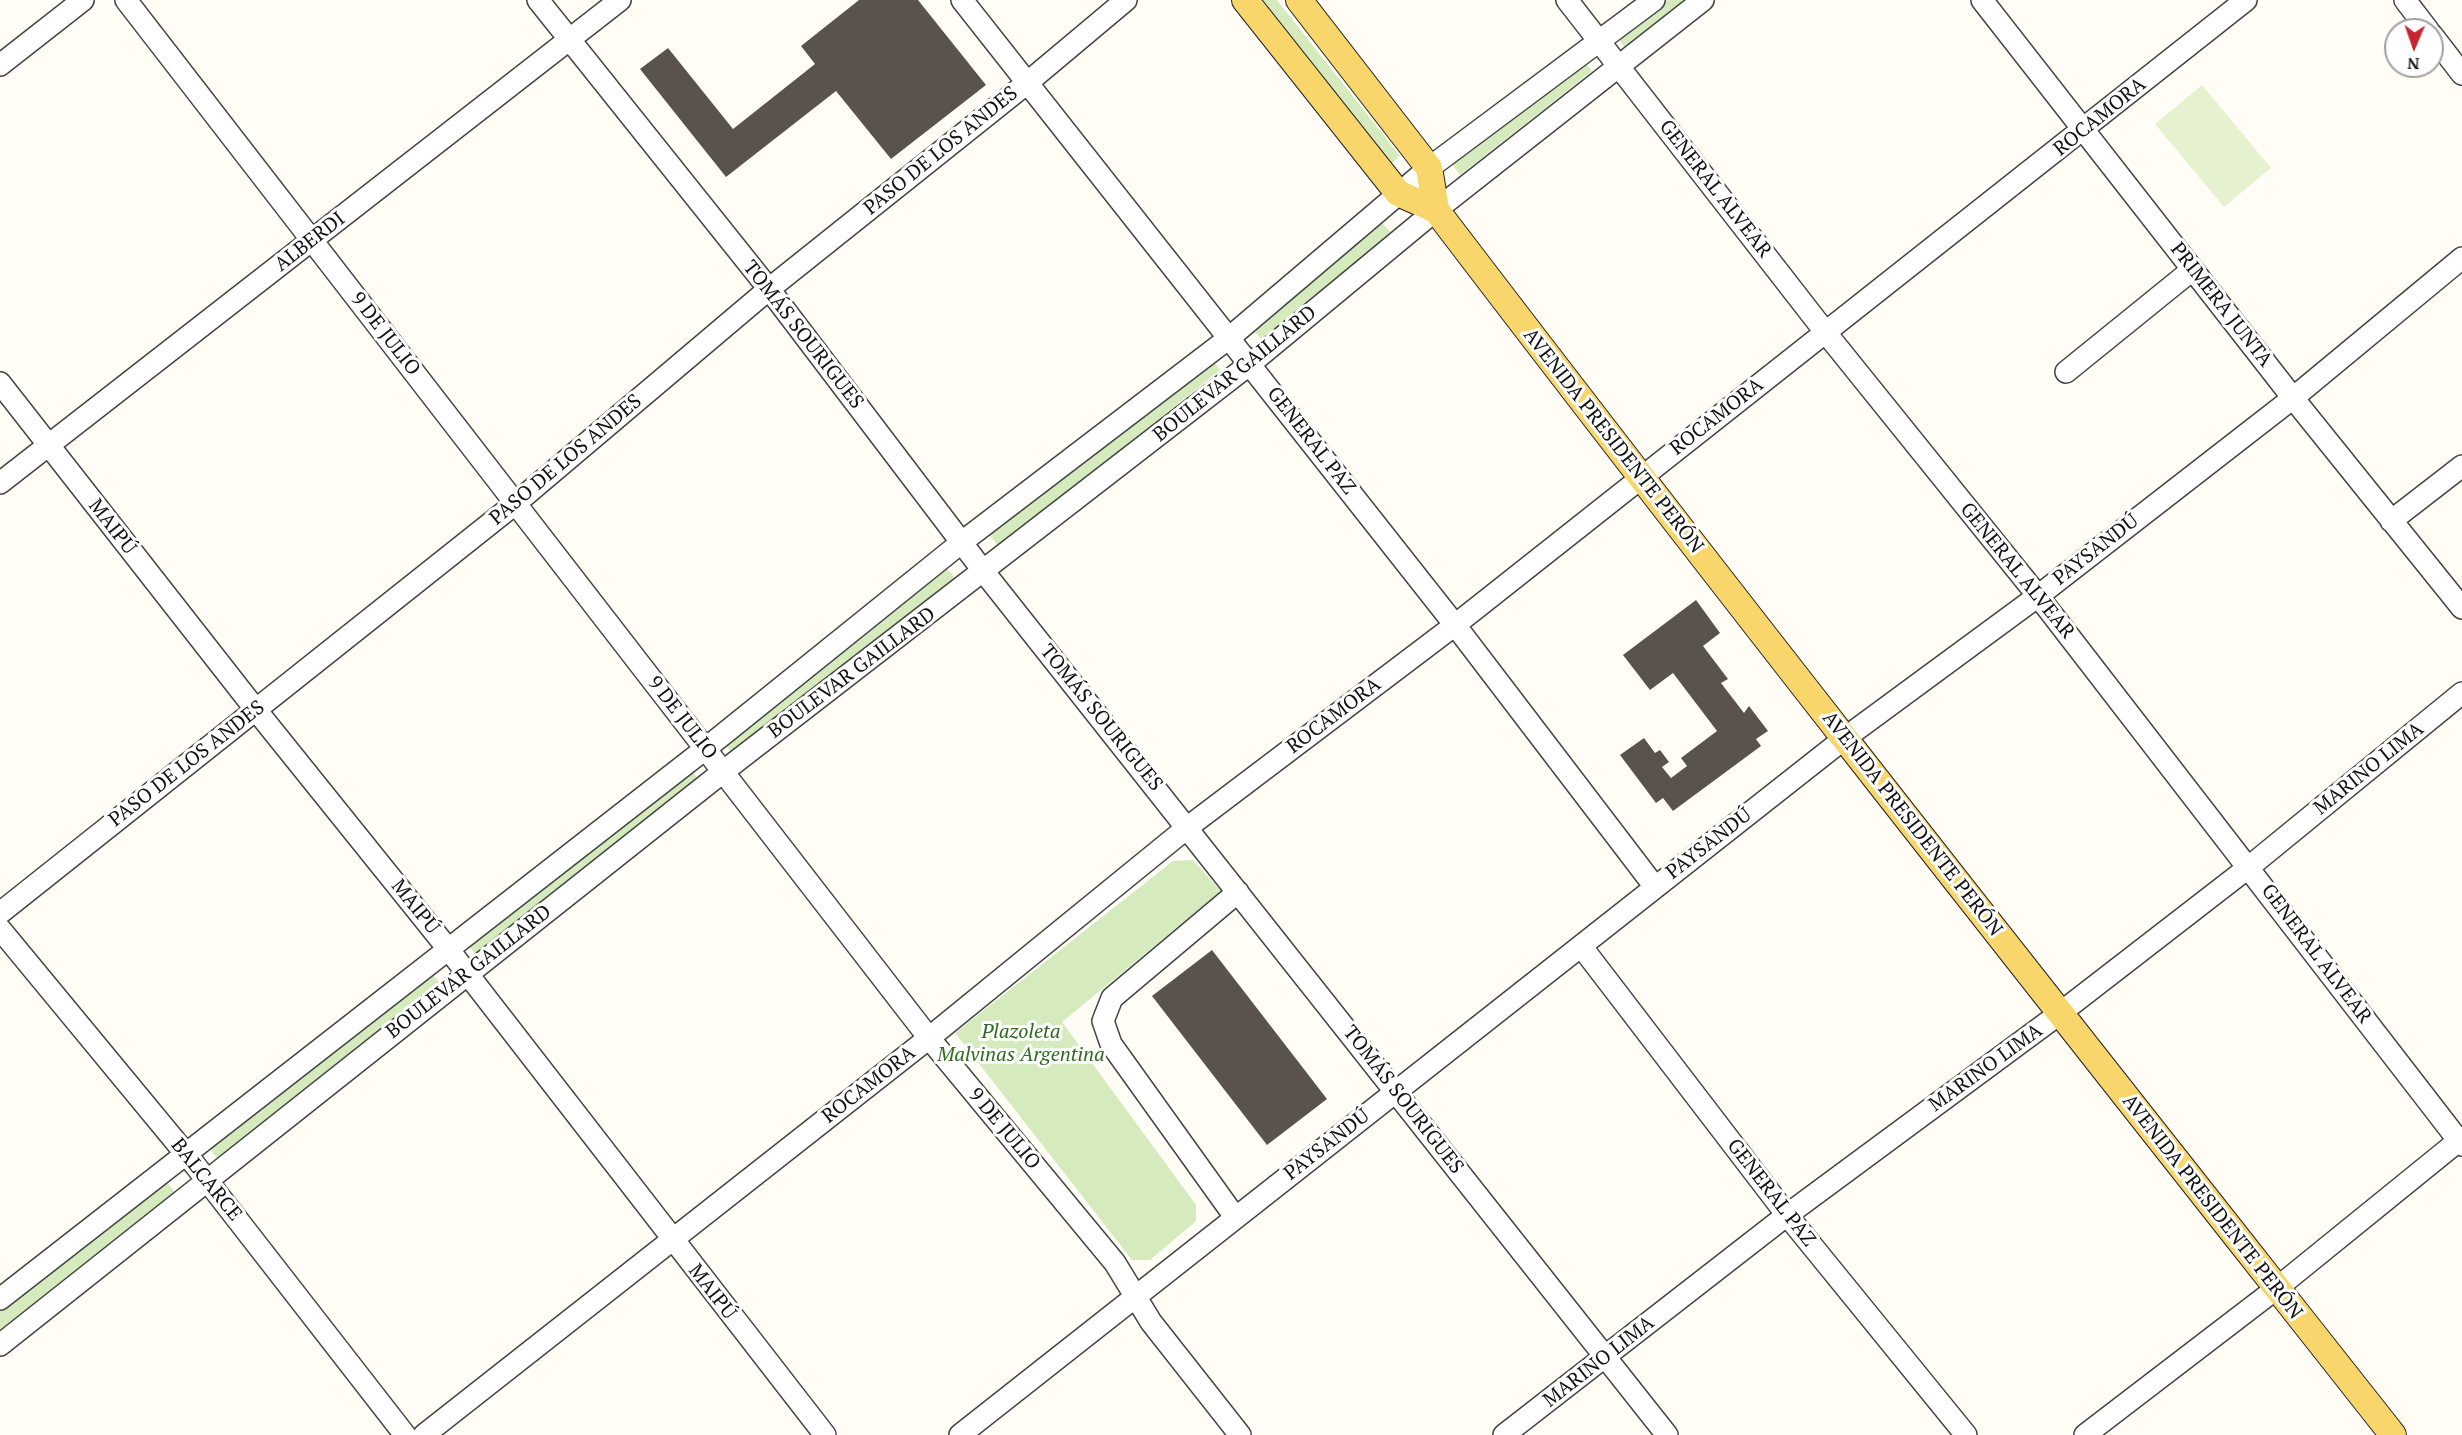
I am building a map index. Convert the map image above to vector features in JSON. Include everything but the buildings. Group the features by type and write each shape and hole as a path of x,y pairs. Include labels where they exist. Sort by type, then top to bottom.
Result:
{"main road":[{"name":"AVENIDA PRESIDENTE PERÓN","path":"1245,0 1398,193 1436,210"},
{"name":"AVENIDA PRESIDENTE PERÓN","path":"1299,0 1429,168 1436,210 1640,477 2059,1014 2393,1435"}],"street":[{"path":"0,65 83,0"},
{"name":"9 DE JULIO","path":"126,0 929,1038 1115,1263 1151,1322 1240,1435"},
{"name":"TOMÁS SOURIGUES","path":"538,0 769,289 984,572 1667,1435"},
{"name":"ALBERDI","path":"0,483 620,0"},
{"name":"GENERAL PAZ","path":"962,0 1455,625 1655,887"},
{"name":"PASO DE LOS ANDES","path":"0,913 516,503 769,289 1027,83 1126,0"},
{"name":"GENERAL ALVEAR","path":"1567,0 1826,333 2038,596 2461,1141"},
{"name":"BOULEVAR GAILLARD","path":"0,1299 185,1152 449,950 705,749 962,542 1229,338 1429,168 1654,0"},
{"name":"BOULEVAR GAILLARD","path":"0,1345 724,771 1250,364 1436,210 1703,0"},
{"name":"PRIMERA JUNTA","path":"1982,0 2293,398 2462,608"},
{"name":"ROCAMORA","path":"424,1435 929,1038 1188,827 1455,625 1640,477 2084,131 2246,0"},
{"path":"2405,0 2419,18"},
{"path":"2444,51 2462,74"},
{"name":"PAYSANDÚ","path":"960,1435 1845,738 2038,596 2293,398 2462,258"},
{"path":"2066,372 2192,270"},
{"name":"MAIPÚ","path":"0,383 256,710 449,950 466,975 825,1435"},
{"path":"2391,520 2462,466"},
{"name":"MARINO LIMA","path":"1504,1435 1787,1215 2059,1014 2249,867 2462,693"},
{"path":"1235,1217 1111,1044 1102,1021 1112,998 1238,892"},
{"name":"BALCARCE","path":"0,929 185,1152 405,1435"},
{"name":"GENERAL PAZ","path":"1581,946 1787,1215 1966,1435"},
{"path":"2085,1435 2277,1288 2461,1141"}],"green space":[{"path":"1261,0 1277,0 1400,156 1391,164"},
{"path":"1662,0 1690,0 1626,49 1616,36"},
{"path":"1581,57 1592,71 1460,175 1450,161"},
{"path":"2202,85 2271,168 2224,207 2155,124"},
{"path":"1380,220 1391,233 1262,340 1251,327"},
{"path":"1210,357 1220,370 999,547 988,533"},
{"path":"944,565 955,578 733,754 723,741"},
{"path":"689,767 699,780 478,957 467,943"},
{"name":"Plazoleta Malvinas Argentina","path":"1193,860 1221,891 1062,1022 1196,1205 1196,1221 1150,1260 1132,1260 955,1033 1173,861"},
{"path":"429,970 440,983 218,1159 207,1146"},
{"path":"164,1179 175,1192 0,1331 0,1310"}]}
